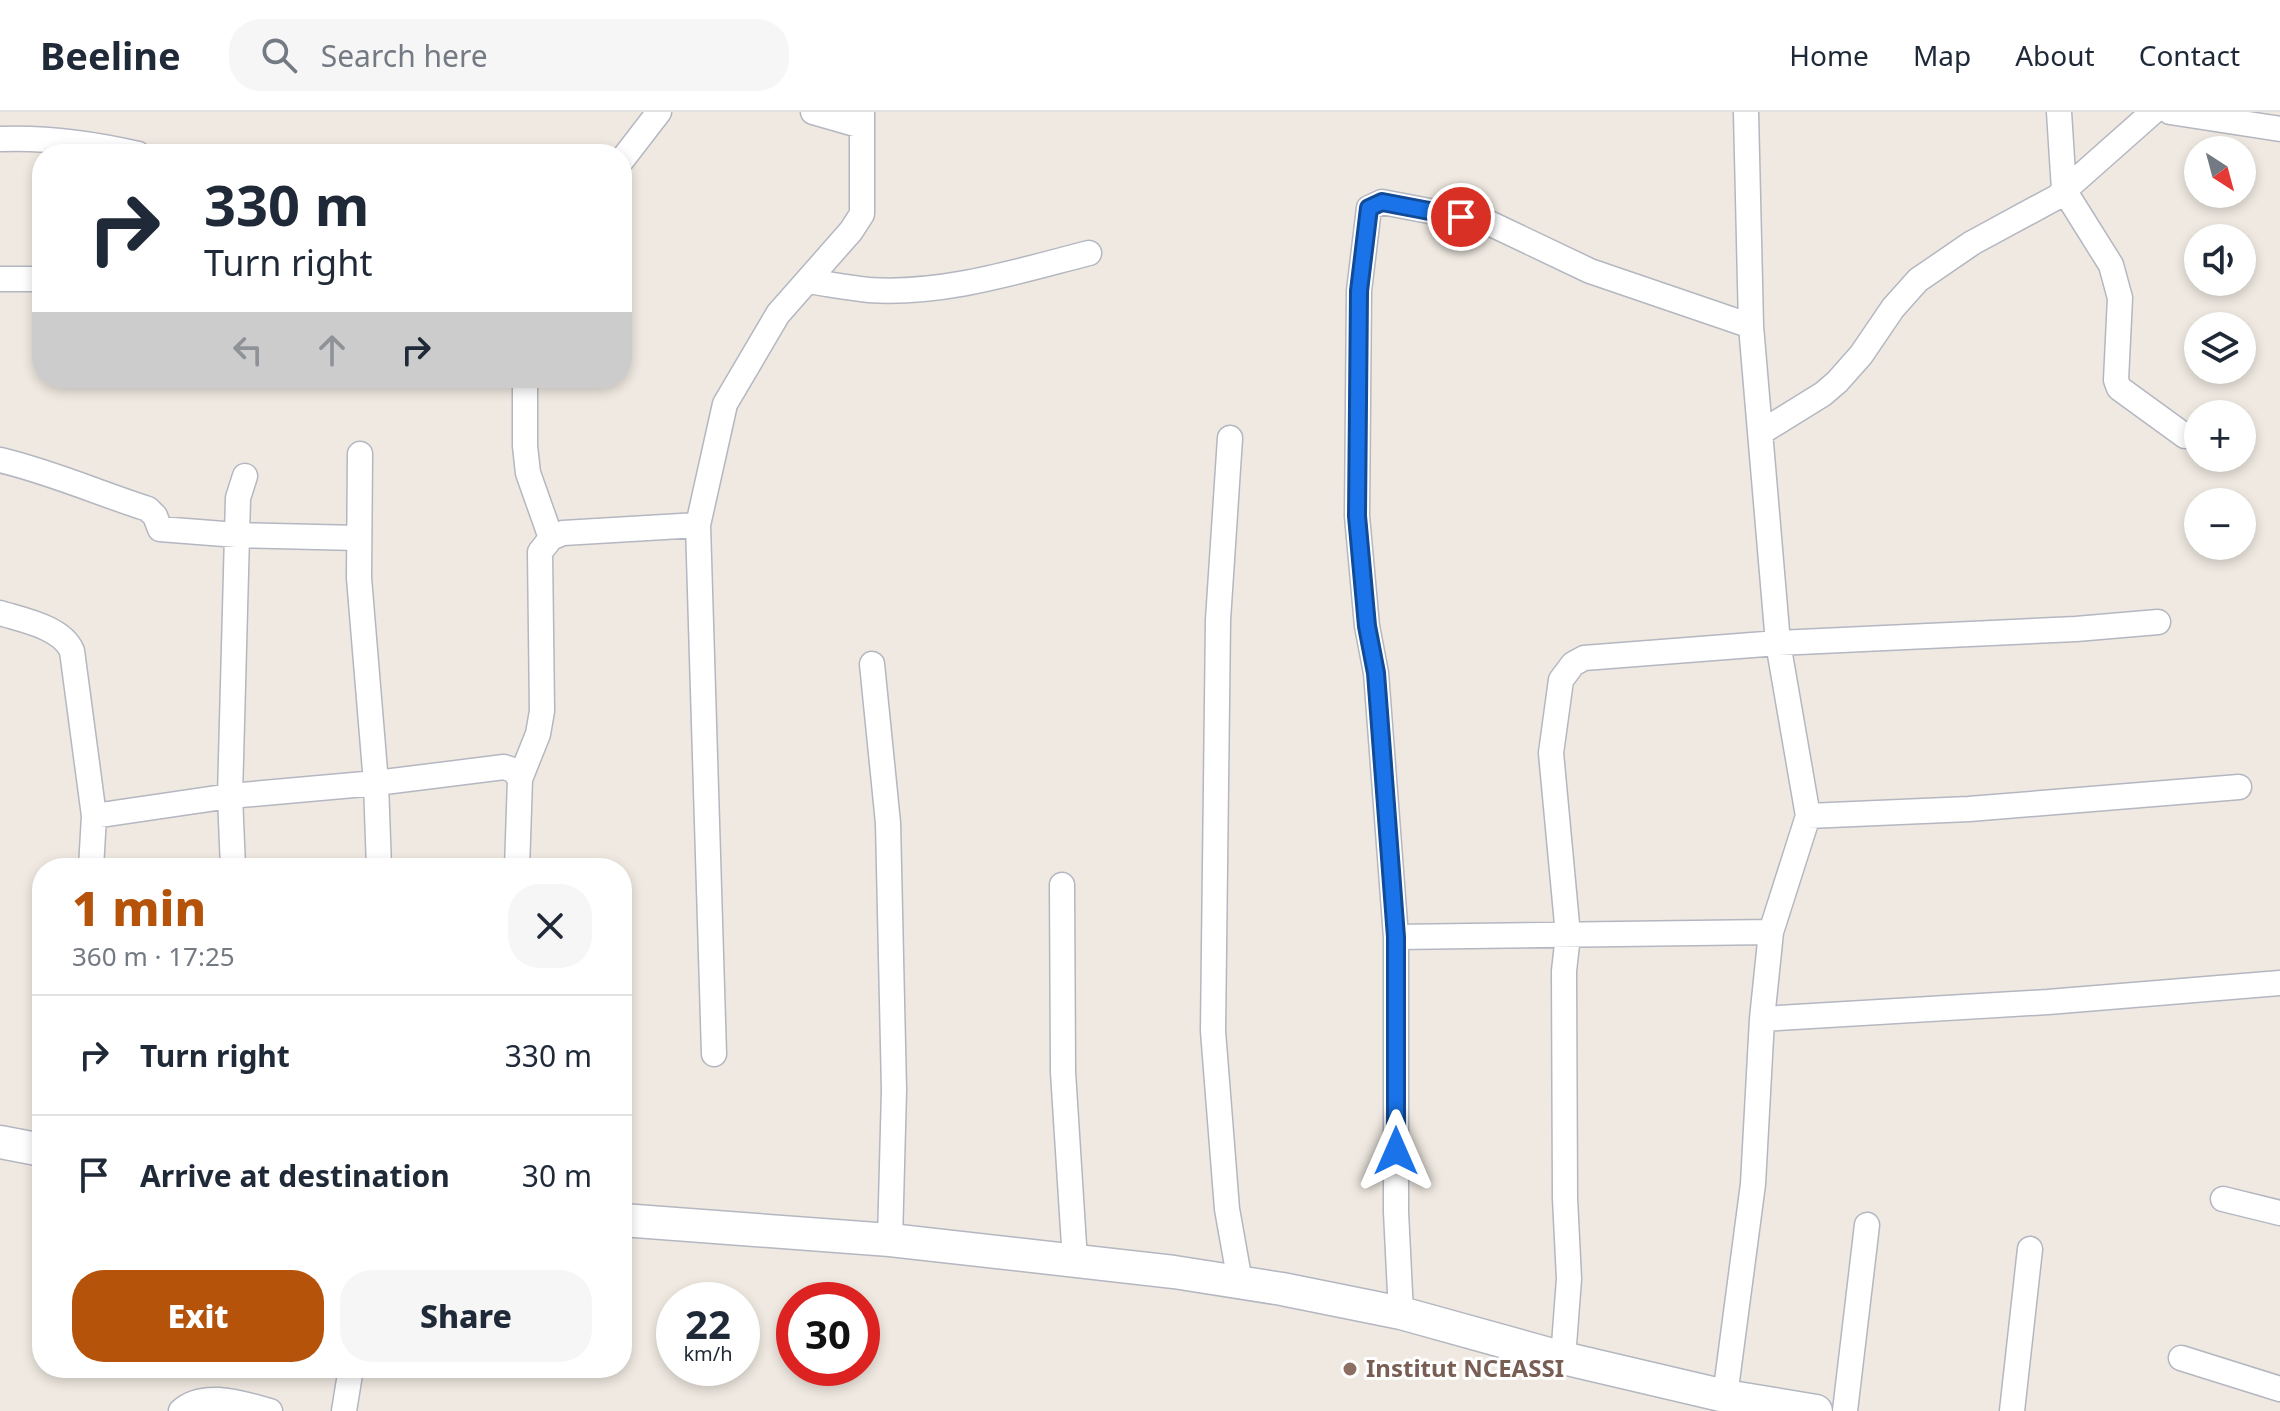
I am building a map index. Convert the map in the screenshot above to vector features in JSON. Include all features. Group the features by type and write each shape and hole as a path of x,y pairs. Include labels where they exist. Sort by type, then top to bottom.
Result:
{"main road":[{"path":"0,1142 32,1148"},
{"path":"632,1221 890,1240 1240,1282 1401,1313 1563,1358 1725,1396 1816,1411"}],"street":[{"path":"632,147 659,112"},
{"path":"714,1054 698,525 725,404 778,314 851,231 862,214 862,119 813,112"},
{"path":"1725,1396 1753,1184 1762,1019 1771,932 1808,816 1778,643 1751,326 1746,112"},
{"path":"2059,112 2064,190 2111,265 2120,298 2116,380 2119,388 2184,435"},
{"path":"1760,433 1837,382 1918,280 1972,243 2036,209 2064,190 2153,112"},
{"path":"2170,112 2280,129"},
{"path":"0,139 56,139 95,144"},
{"path":"1401,1313 1396,1212 1396,937 1376,673 1367,626 1357,516 1359,291 1369,208 1382,202 1487,222 1590,271 1751,326"},
{"path":"807,281 871,290 943,286 977,281 1089,253"},
{"path":"0,279 32,279"},
{"path":"525,388 528,473 551,538"},
{"path":"1230,438 1218,620 1213,1031 1227,1209 1240,1282"},
{"path":"360,454 358,538 379,858"},
{"path":"0,460 45,470 91,491 148,509 155,516 160,529 237,535 358,538"},
{"path":"233,858 230,796 238,498 245,476"},
{"path":"517,858 520,779 538,734 542,711 540,552 551,538 563,533 698,525"},
{"path":"0,613 35,625 69,643 94,816 92,858"},
{"path":"1563,1358 1569,1279 1565,1198 1564,986 1568,935 1551,753 1561,680 1573,664 1584,658 1778,643 2076,629 2158,622"},
{"path":"872,664 888,823 894,1090 890,1240"},
{"path":"94,816 230,796 376,783 504,767 513,770 520,779"},
{"path":"1808,816 1969,809 2239,787"},
{"path":"1062,885 1063,1072 1075,1261"},
{"path":"1396,937 1771,932"},
{"path":"1762,1019 2048,1002 2280,983"},
{"path":"2223,1199 2280,1213"},
{"path":"1845,1411 1867,1225"},
{"path":"2012,1411 2030,1249"},
{"path":"2181,1358 2280,1389"},
{"path":"344,1411 349,1378"},
{"path":"181,1411 189,1404 204,1400 244,1404 270,1411"}],"place":[{"name":"Institut NCEASSI","path":"1350,1369"}],"route":[{"path":"1396,1151 1396,937 1376,673 1367,626 1357,516 1359,291 1369,208 1382,202 1461,217"}]}
